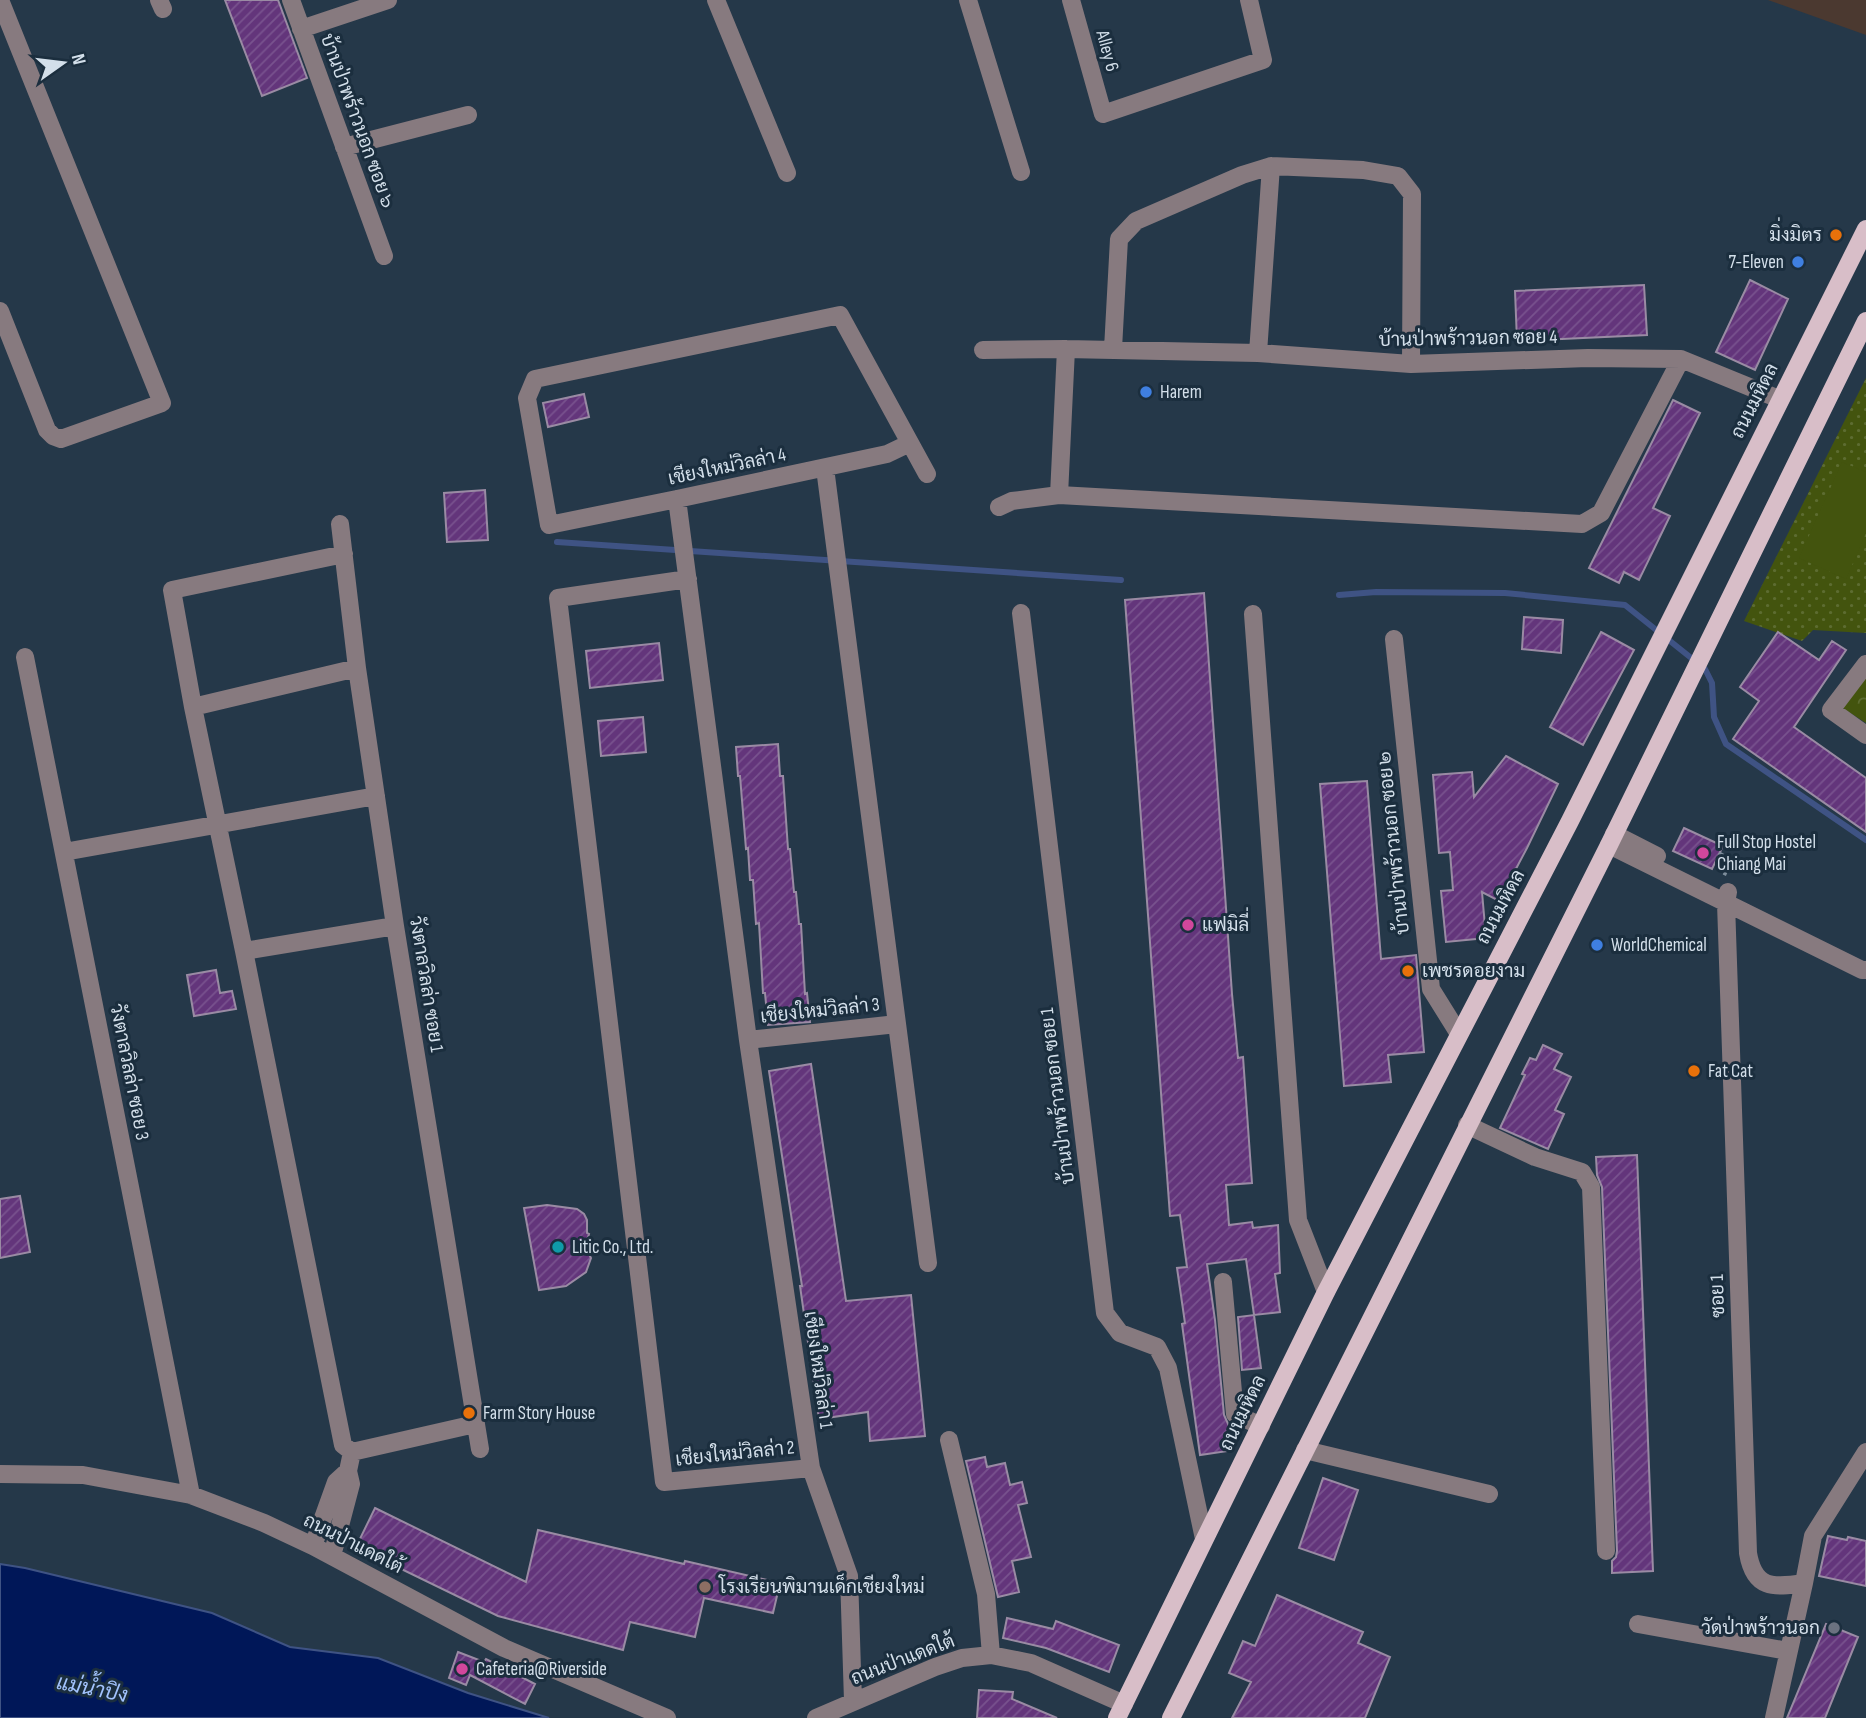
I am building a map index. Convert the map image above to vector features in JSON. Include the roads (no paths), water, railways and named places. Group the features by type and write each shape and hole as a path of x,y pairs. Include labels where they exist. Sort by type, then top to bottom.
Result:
{"main road":[{"name":"ถนนมหิดล","path":"1121,1711 1326,1292 1570,821 1866,229"},
{"path":"1171,1718 1611,839 1866,321"}],"street":[{"path":"0,0 162,403 61,439 53,436 47,430 0,312"},
{"name":"บ้านป่าพร้าวนอก ซอย ๖","path":"291,0 384,256"},
{"path":"302,29 388,0"},
{"path":"716,0 787,173"},
{"path":"968,0 1021,172"},
{"name":"Alley 6","path":"1071,0 1103,114 1263,60 1248,0"},
{"path":"344,147 468,115"},
{"path":"1258,354 1271,166"},
{"path":"1113,349 1119,239 1136,221 1242,175 1271,166 1363,170 1398,176 1412,194 1411,364"},
{"name":"เชียงใหม่วิลล่า 4","path":"840,315 911,443 887,454 549,525 527,398 535,379 840,315"},
{"path":"1059,495 1066,349"},
{"name":"บ้านป่าพร้าวนอก ซอย 4","path":"983,350 1113,349 1258,354 1411,364 1588,358 1681,359 1779,399"},
{"path":"999,508 1012,501 1059,495 1581,524 1601,513 1681,359"},
{"path":"911,443 927,474"},
{"path":"825,468 928,1263"},
{"name":"เชียงใหม่วิลล่า 1","path":"677,499 748,1040 811,1468 849,1576 853,1701"},
{"name":"วังตาลวิลล่า ซอย 1","path":"340,524 357,668 395,926 480,1449"},
{"path":"332,1556 351,1484 348,1448 192,707 172,590 345,554"},
{"name":"เชียงใหม่วิลล่า 2","path":"688,579 558,598 664,1482 811,1468"},
{"name":"บ้านป่าพร้าวนอก ซอย 1","path":"1021,613 1105,1313 1120,1333 1157,1346 1168,1368 1204,1539"},
{"path":"1253,614 1298,1220 1326,1292"},
{"name":"บ้านป่าพร้าวนอก ซอย ๒","path":"1394,639 1431,989 1459,1034"},
{"name":"วังตาลวิลล่า ซอย 3","path":"25,657 191,1495"},
{"path":"1866,664 1831,710 1866,735"},
{"path":"192,707 357,668"},
{"path":"64,852 376,796"},
{"path":"1611,839 1866,962"},
{"path":"1724,894 1866,970"},
{"name":"ซอย 1","path":"1724,894 1748,1552 1750,1567 1759,1579 1777,1587 1804,1583"},
{"path":"244,951 395,926"},
{"name":"เชียงใหม่วิลล่า 3","path":"748,1040 897,1024"},
{"path":"1467,1125 1535,1157 1582,1172 1591,1187 1606,1551"},
{"path":"1223,1282 1235,1414 1261,1426"},
{"path":"348,1448 475,1424"},
{"path":"949,1440 986,1594 991,1655"},
{"path":"1305,1450 1489,1494"},
{"path":"1774,1718 1813,1536 1866,1452"},
{"path":"313,1546 336,1482 348,1472"},
{"name":"ถนนป่าแดดใต้","path":"0,1474 83,1475 191,1495 313,1546 504,1648 667,1718"},
{"path":"1638,1624 1788,1651"},
{"name":"ถนนป่าแดดใต้","path":"816,1718 935,1667 962,1658 991,1655 1031,1663 1121,1711"}],"water":[{"name":"แม่น้ำปิง","path":"0,1564 212,1613 290,1647 378,1658 468,1693 549,1718 0,1718"}],"waterway":[{"path":"557,542 1121,580"},
{"path":"1339,595 1376,592 1505,593 1625,605 1705,669 1712,683 1714,717 1726,744 1866,840"}],"place":[{"name":"มิ่งมิตร","path":"1836,235"},
{"name":"7-Eleven","path":"1798,262"},
{"name":"Harem","path":"1146,392"},
{"name":"Full Stop Hostel Chiang Mai","path":"1703,853"},
{"name":"แฟมิลี่","path":"1188,925"},
{"name":"WorldChemical","path":"1597,945"},
{"name":"เพชรดอยงาม","path":"1408,971"},
{"name":"Fat Cat","path":"1694,1071"},
{"name":"Litic Co., Ltd.","path":"558,1247"},
{"name":"Farm Story House","path":"469,1413"},
{"name":"โรงเรียนพิมานเด็กเชียงใหม่","path":"705,1587"},
{"name":"วัดป่าพร้าวนอก","path":"1834,1628"},
{"name":"Cafeteria@Riverside","path":"462,1669"}]}
